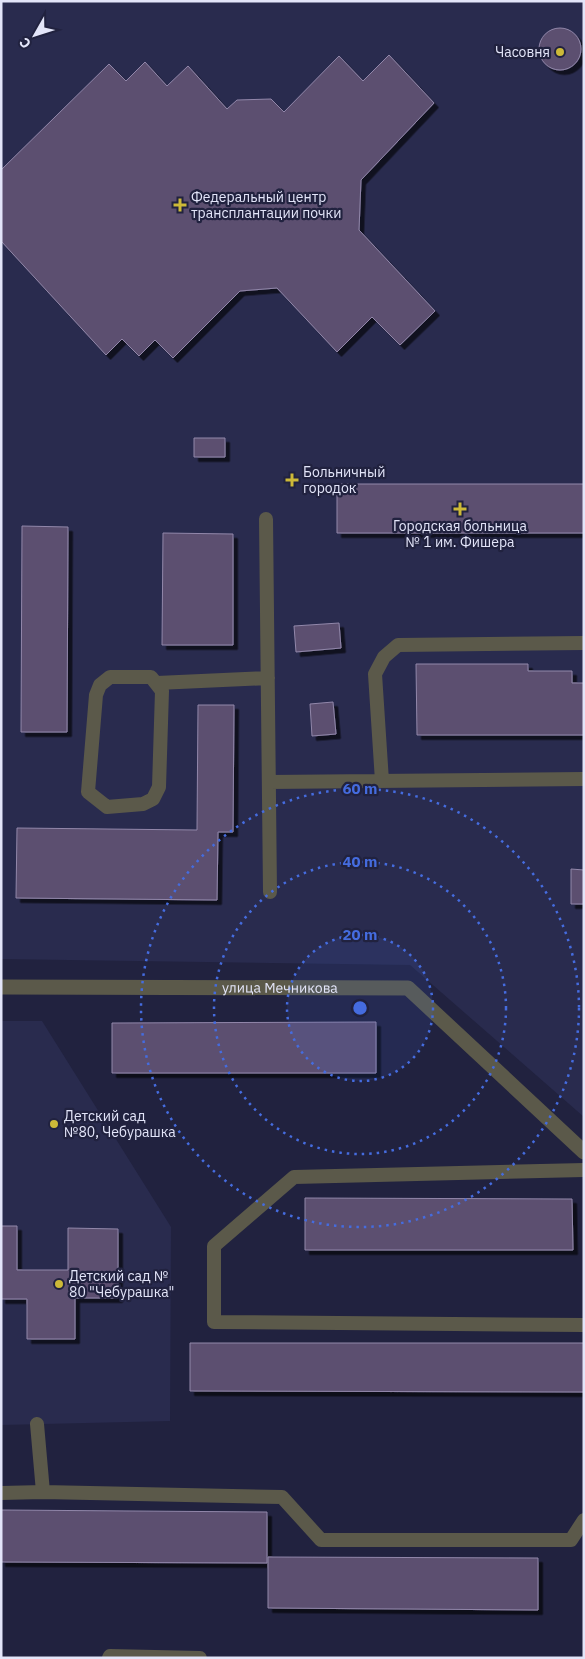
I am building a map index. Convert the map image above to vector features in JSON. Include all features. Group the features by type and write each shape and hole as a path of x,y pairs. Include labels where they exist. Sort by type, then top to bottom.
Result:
{"street":[{"name":"улица Мечникова","path":"1,987 408,988 584,1152"}],"lane":[{"path":"266,519 270,892"},
{"path":"382,781 375,674 384,657 398,645 584,643"},
{"path":"157,683 162,692 160,787 153,799 143,804 107,808 88,792 96,695 100,685 110,677 151,677 157,683 268,678"},
{"path":"269,782 584,779"},
{"path":"584,1170 294,1177 214,1246 214,1322 584,1325"},
{"path":"37,1424 44,1492"},
{"path":"1,1493 44,1492 282,1497 321,1540 571,1540 584,1520"},
{"path":"109,1658 110,1656 200,1658"}],"shaded area":[{"name":"Больничный городок","path":"1,1 584,1 584,1117 410,965 1,959"},
{"name":"Детский сад №80, Чебурашка","path":"1,1021 42,1021 171,1227 170,1421 1,1425"}],"building":[{"name":"Часовня","path":"564,28 572,31 578,37 581,49 578,61 572,67 556,70 548,67 542,61 539,45 542,37 548,31"},
{"name":"Федеральный центр трансплантации почки","path":"389,55 434,103 361,180 359,230 435,311 400,345 372,317 337,352 277,288 240,291 173,358 155,340 139,356 122,339 106,355 1,241 1,170 109,64 126,81 145,62 167,86 188,66 227,109 237,100 271,99 284,112 339,56 363,81"},
{"path":"194,438 225,438 225,457 194,457"},
{"name":"Городская больница № 1 им. Фишера","path":"337,484 584,484 584,533 337,533"},
{"path":"22,526 68,527 67,732 21,732"},
{"path":"163,533 233,534 233,645 162,645"},
{"path":"339,623 341,648 296,652 294,626"},
{"path":"416,664 528,664 528,671 572,671 572,683 584,683 584,735 417,735"},
{"path":"333,702 336,734 312,736 310,704"},
{"path":"198,705 234,705 233,832 218,832 217,900 16,898 17,828 197,830"},
{"path":"571,869 584,870 584,904 571,904"},
{"path":"376,1022 376,1073 112,1073 112,1023"},
{"path":"305,1198 572,1199 573,1250 305,1250"},
{"name":"Детский сад № 80 \"Чебурашка\"","path":"1,1226 17,1226 17,1270 68,1270 68,1228 118,1229 118,1298 75,1298 75,1339 27,1339 27,1299 1,1299"},
{"path":"190,1343 584,1343 584,1392 190,1391"},
{"path":"1,1510 267,1512 267,1563 1,1562"},
{"path":"268,1557 538,1558 538,1610 268,1608"}],"place":[{"name":"Часовня","path":"560,52"},
{"name":"Федеральный центр трансплантации почки","path":"180,205"},
{"name":"Больничный городок","path":"292,480"},
{"name":"Городская больница № 1 им. Фишера","path":"460,509"},
{"name":"Детский сад №80, Чебурашка","path":"54,1124"},
{"name":"Детский сад № 80 \"Чебурашка\"","path":"59,1284"}]}
